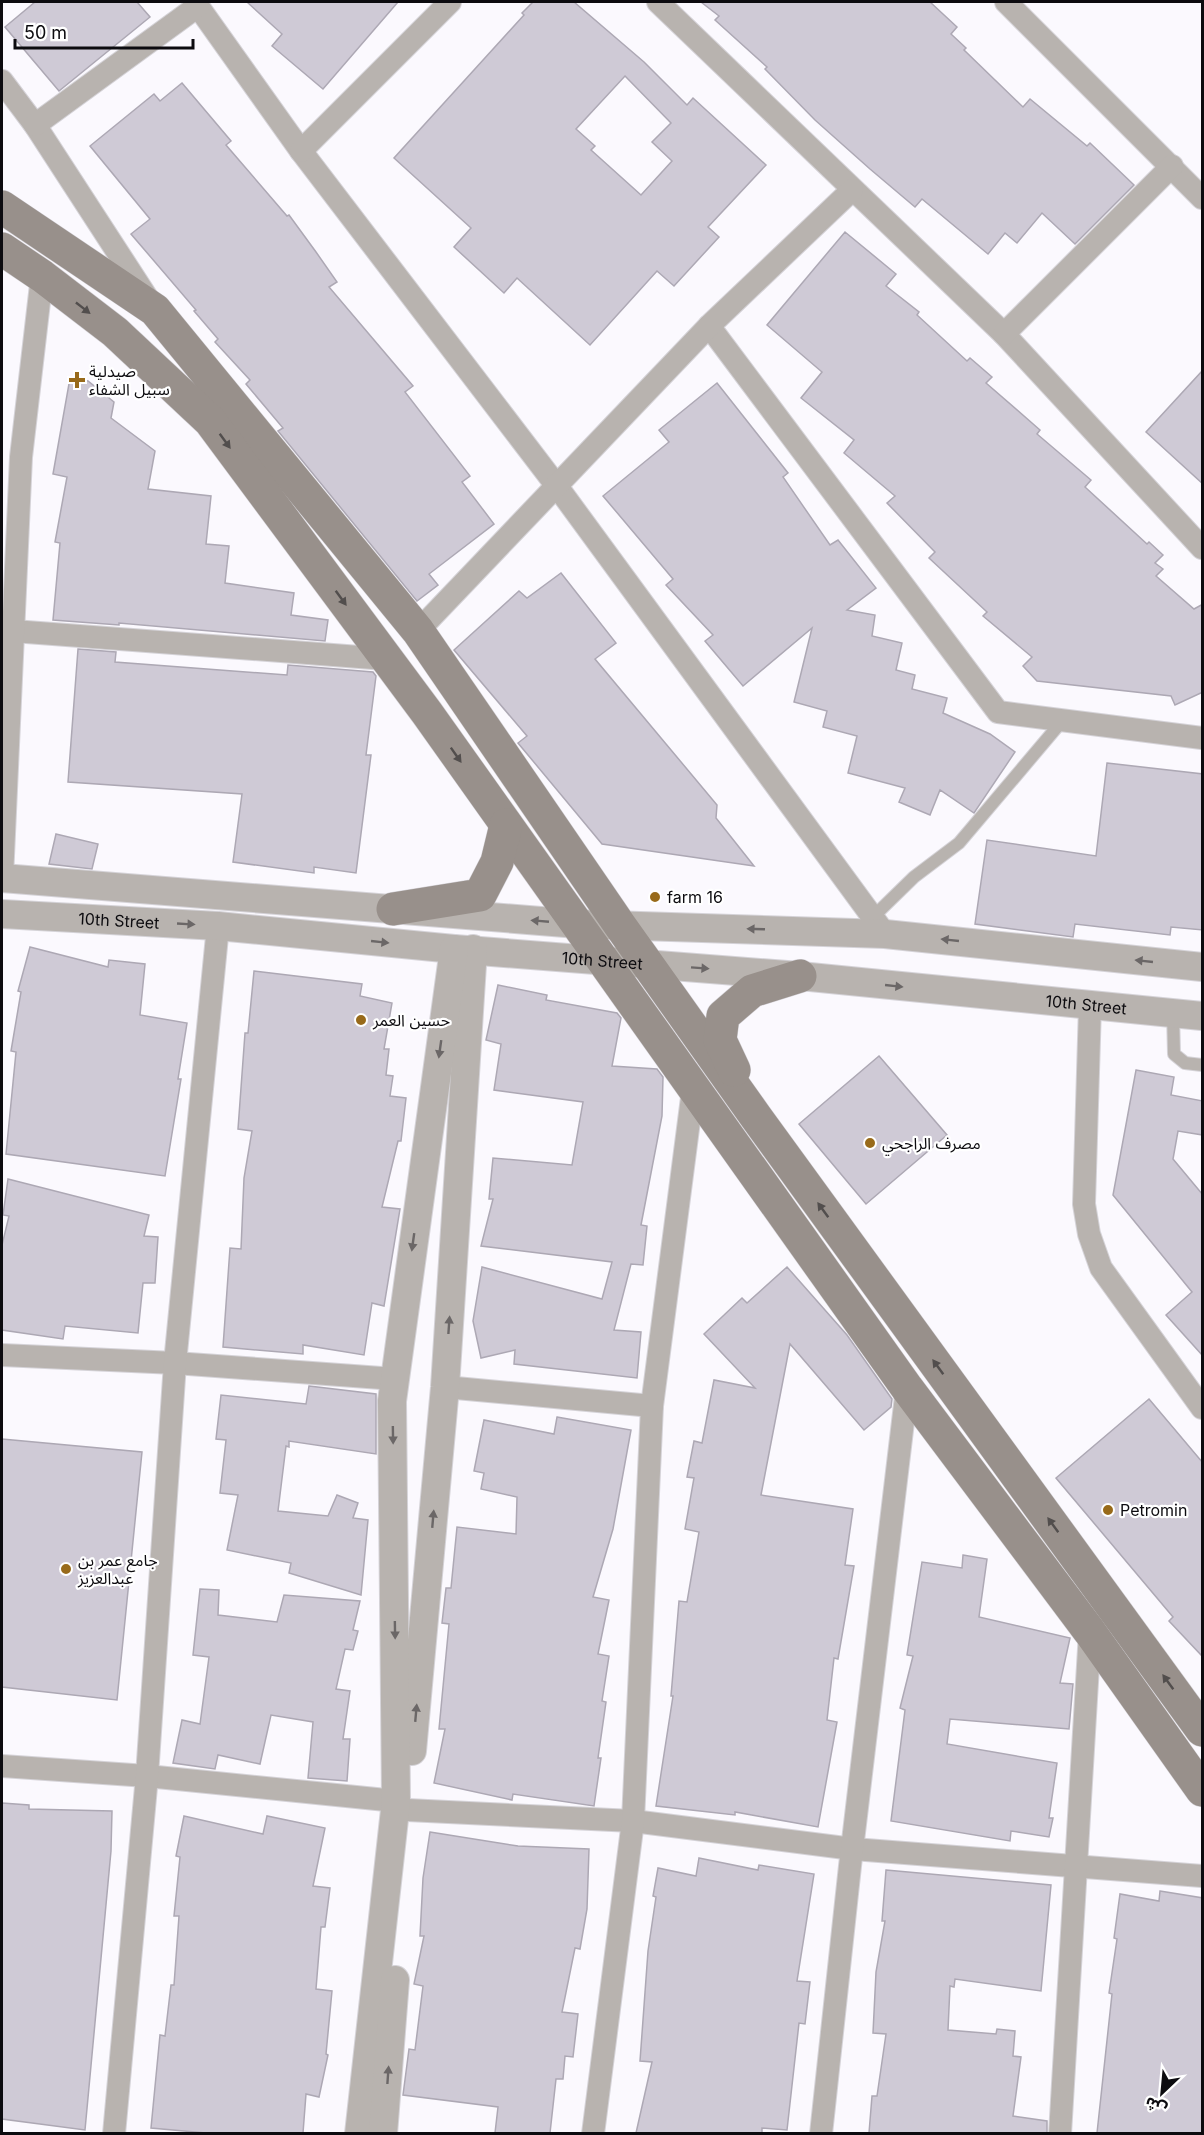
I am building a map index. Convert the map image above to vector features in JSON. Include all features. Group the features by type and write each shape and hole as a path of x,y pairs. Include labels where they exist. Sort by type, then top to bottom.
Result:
{"main road":[{"path":"2,207 155,310 418,631 619,924 650,964 756,1117 1203,1730"},
{"path":"2,249 42,276 115,332 210,421 578,924 693,1090 907,1388 1090,1632 1203,1790"},
{"path":"393,909 480,895 497,862 506,825"},
{"path":"756,1117 720,1040 723,1016 752,991 800,976"}],"street":[{"path":"301,151 450,2"},
{"path":"658,2 1004,334 1203,548"},
{"path":"1005,2 1203,198"},
{"path":"35,125 197,4 301,151 556,485 879,925"},
{"path":"2,81 35,125 155,310"},
{"path":"1004,334 1172,166"},
{"path":"418,631 709,326 852,190"},
{"path":"2,878 13,632 11,457 42,276"},
{"path":"709,326 998,712 1203,738"},
{"path":"13,632 386,659"},
{"name":"10th Street","path":"2,878 578,924 879,925 1203,967"},
{"name":"10th Street","path":"2,914 218,926 463,949 800,976 1203,1016"},
{"path":"114,2133 147,1776 175,1363 218,926"},
{"path":"383,2133 402,1805 392,1401 463,949"},
{"path":"358,2133 402,1805 445,1387 463,949"},
{"path":"1090,1006 1084,1204 1089,1234 1101,1268 1203,1408"},
{"path":"593,2133 633,1821 652,1406 693,1090"},
{"path":"2,1355 175,1363 394,1379"},
{"path":"445,1387 652,1406"},
{"path":"821,2133 907,1388"},
{"path":"1060,2133 1090,1632"},
{"path":"2,1766 147,1776 402,1805 633,1821 853,1850 1203,1876"}],"lane":[{"path":"879,925 914,877 959,843 1063,720"},
{"path":"1173,1013 1174,1054 1185,1064 1203,1065"}],"building":[{"path":"35,2 137,2 150,17 59,91 5,27"},
{"path":"247,2 398,2 323,89 272,46 282,34"},
{"path":"533,2 574,2 644,62 687,105 693,98 766,165 708,227 719,237 674,286 657,271 590,345 517,278 504,293 454,247 471,228 394,158 524,15 522,13","holes":["625,76 671,123 652,142 672,161 641,195 591,150 595,146 576,129"]},
{"path":"701,2 930,2 957,27 951,34 966,48 964,50 1023,107 1030,99 1087,146 1090,143 1134,185 1075,244 1042,213 1017,243 1005,233 988,254 922,199 915,207 870,169 815,120 765,69 767,67 715,20 719,16"},
{"path":"182,83 231,141 226,145 287,216 289,215 316,252 337,282 329,287 413,386 405,392 470,476 462,482 494,524 429,574 438,585 417,601 278,431 283,428 246,384 250,380 215,342 218,339 194,311 196,310 131,234 150,219 90,146 154,94 160,101"},
{"path":"845,232 896,274 886,286 919,312 917,315 967,361 970,358 992,377 986,383 1040,430 1037,434 1091,480 1085,487 1147,544 1149,542 1163,555 1155,563 1163,569 1156,576 1194,609 1203,604 1203,692 1175,705 1171,696 1037,681 1023,666 1032,657 983,616 987,612 929,558 935,552 887,503 895,496 844,453 854,440 801,398 822,372 767,325"},
{"path":"1203,370 1203,484 1146,432"},
{"path":"70,378 88,381 114,402 111,418 155,451 148,489 211,496 206,544 229,546 225,583 294,593 291,615 328,620 325,641 119,623 119,625 53,620 60,543 55,542 67,477 53,474"},
{"path":"717,383 788,473 783,477 830,545 838,540 876,588 847,610 875,615 872,636 902,643 896,670 915,675 912,689 947,698 943,713 990,734 1015,752 974,813 940,790 930,815 899,802 905,788 848,773 857,736 823,727 827,711 794,702 812,628 743,686 705,641 713,635 666,585 673,579 603,496 669,442 659,430"},
{"path":"561,573 616,643 595,659 717,805 716,818 754,866 602,844 518,743 527,736 454,650 519,591 527,598"},
{"path":"78,649 116,652 115,662 287,675 288,665 373,672 376,676 366,755 371,755 356,873 314,867 314,873 233,862 242,794 68,782"},
{"path":"1107,763 1203,774 1203,930 1171,927 1170,935 1075,924 1073,937 975,924 987,840 1096,856"},
{"path":"56,834 98,844 92,869 49,864"},
{"path":"30,947 108,967 109,960 145,964 140,1015 187,1023 178,1079 181,1079 165,1176 6,1154 16,1052 11,1051 21,992 18,991"},
{"path":"254,971 362,984 360,996 392,1003 384,1049 389,1049 386,1075 393,1076 390,1096 406,1098 401,1141 398,1141 382,1207 400,1209 384,1306 372,1303 364,1355 303,1345 303,1354 223,1347 230,1248 241,1249 244,1178 252,1131 238,1129 245,1033 248,1033"},
{"path":"498,985 547,995 546,1000 617,1013 621,1018 612,1066 657,1069 663,1077 662,1116 641,1225 647,1226 643,1265 631,1264 614,1330 641,1332 637,1378 514,1364 515,1350 481,1358 473,1321 482,1267 602,1299 612,1262 481,1246 493,1199 489,1199 493,1158 572,1165 583,1102 494,1090 501,1044 486,1040"},
{"path":"879,1056 947,1135 866,1204 799,1124"},
{"path":"1136,1070 1174,1077 1171,1095 1203,1101 1203,1135 1178,1131 1173,1159 1203,1195 1203,1356 1166,1315 1192,1292 1113,1195"},
{"path":"8,1179 149,1215 144,1236 158,1237 155,1283 143,1283 138,1333 65,1326 63,1339 2,1330 2,1245 9,1216 3,1215"},
{"path":"787,1267 847,1335 892,1399 891,1407 864,1430 790,1344 761,1495 853,1509 845,1565 854,1566 838,1659 834,1658 827,1720 837,1722 818,1827 735,1812 735,1815 656,1806 673,1696 671,1696 679,1601 687,1602 699,1532 685,1529 694,1478 687,1477 694,1441 702,1443 714,1380 755,1388 704,1334 742,1298 747,1303"},
{"path":"309,1386 376,1394 376,1454 289,1441 289,1447 286,1446 278,1511 328,1516 337,1495 358,1503 353,1518 368,1520 361,1595 289,1573 291,1563 227,1550 238,1495 220,1493 226,1440 216,1439 221,1395 306,1404"},
{"path":"1149,1399 1203,1463 1203,1657 1169,1621 1173,1617 1056,1478"},
{"path":"557,1417 631,1430 613,1529 593,1597 609,1600 598,1654 609,1656 602,1701 606,1702 594,1806 513,1794 512,1800 434,1783 445,1729 439,1729 449,1624 442,1623 446,1588 451,1588 457,1527 516,1534 517,1497 481,1489 484,1473 474,1471 484,1420 554,1434"},
{"name":"جامع عمر بن عبدالعزيز","path":"2,1439 142,1452 117,1700 2,1687"},
{"path":"963,1555 987,1559 979,1617 1070,1638 1060,1683 1073,1684 1069,1729 950,1719 947,1744 1057,1763 1049,1818 1053,1818 1049,1837 1011,1831 1010,1841 891,1821 905,1710 900,1708 913,1656 907,1655 922,1562 962,1568"},
{"path":"200,1589 219,1590 218,1615 277,1622 284,1595 360,1601 353,1630 358,1631 353,1650 345,1649 336,1689 350,1691 343,1739 350,1739 347,1781 308,1778 313,1722 271,1715 260,1764 218,1755 215,1769 173,1763 182,1720 200,1724 209,1657 193,1655"},
{"path":"2,1803 29,1805 29,1809 112,1811 111,1851 85,2130 2,2119"},
{"path":"184,1816 263,1834 267,1816 325,1828 313,1886 330,1888 325,1927 321,1927 316,1989 332,1991 326,2054 328,2055 319,2097 306,2094 303,2133 206,2133 151,2128 160,2035 165,2036 171,1985 174,1985 179,1916 174,1916 180,1857 176,1856"},
{"path":"430,1832 518,1846 589,1849 587,1909 580,1949 575,1948 562,2012 578,2014 573,2057 565,2056 563,2079 556,2079 550,2133 495,2133 498,2107 403,2095 409,2049 415,2050 423,1986 414,1984 424,1936 420,1936 423,1878"},
{"path":"699,1858 758,1870 759,1865 814,1874 797,1981 810,1982 805,2024 799,2023 787,2130 762,2128 762,2133 636,2133 652,2062 640,2061 648,1951 656,1897 653,1896 658,1868 696,1876"},
{"path":"886,1870 1051,1885 1041,1991 955,1979 954,1987 950,1986 948,2030 996,2034 997,2029 1015,2031 1013,2056 1021,2057 1013,2116 1047,2121 1047,2133 869,2133 872,2096 877,2096 886,2034 873,2033 876,1972 885,1921 882,1921"},
{"path":"1160,1891 1203,1898 1203,2133 1097,2133 1120,1894 1159,1901"}],"place":[{"name":"صيدلية سبيل الشفاء","path":"77,380"},
{"name":"farm 16","path":"655,897"},
{"name":"حسين العمر","path":"361,1020"},
{"name":"مصرف الراجحي","path":"870,1143"},
{"name":"Petromin","path":"1108,1510"},
{"name":"جامع عمر بن عبدالعزيز","path":"66,1569"}]}
